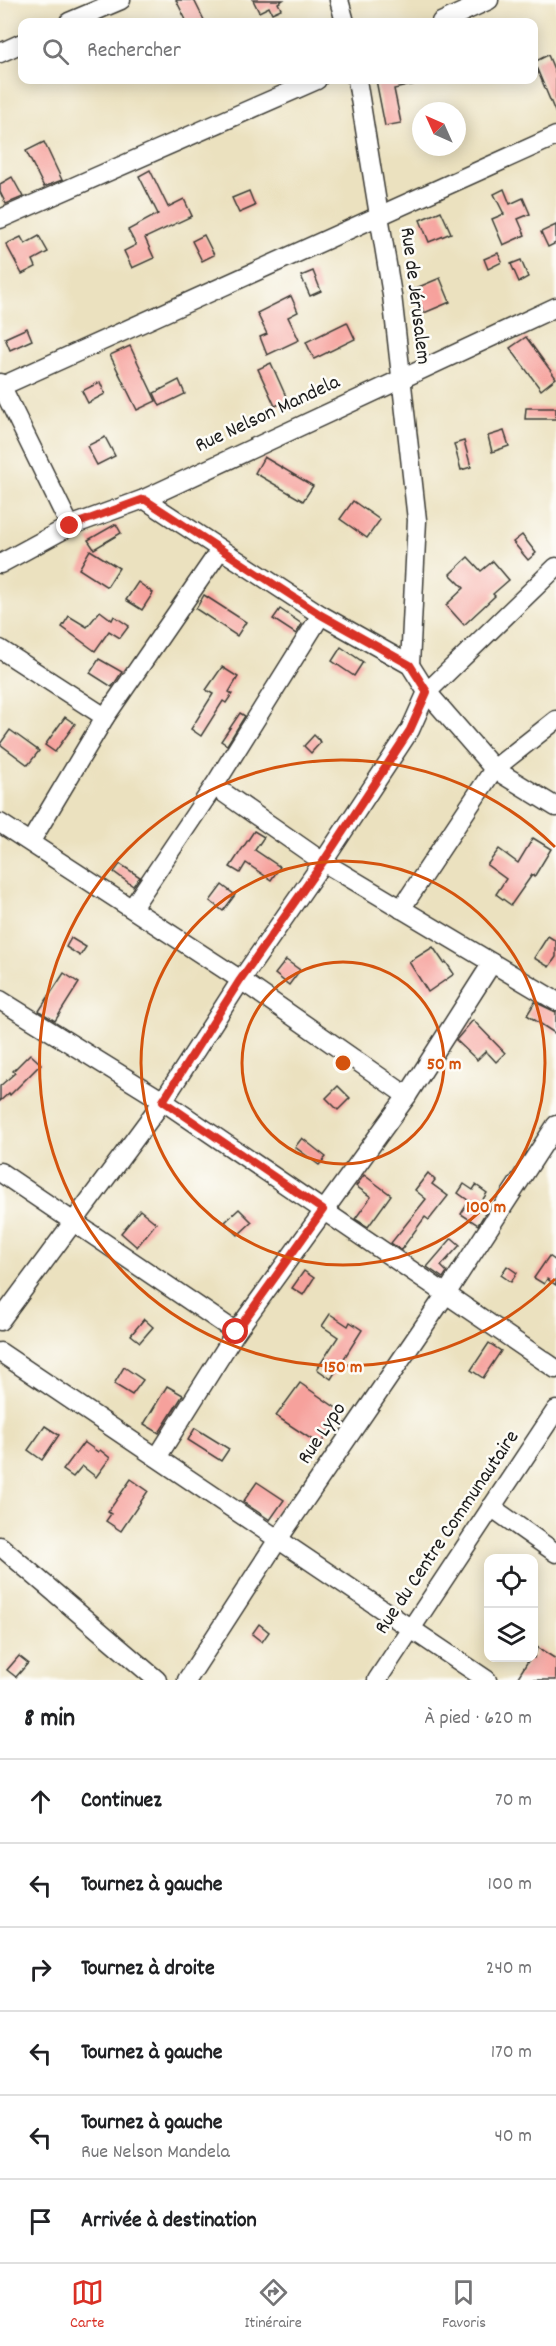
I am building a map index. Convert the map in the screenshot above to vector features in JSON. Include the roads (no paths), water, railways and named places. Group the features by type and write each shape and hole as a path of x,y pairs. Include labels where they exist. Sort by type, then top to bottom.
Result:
{"street":[{"path":"78,18 121,0"},
{"path":"339,0 344,18"},
{"path":"450,18 489,0"},
{"path":"0,52 18,45"},
{"path":"0,219 308,84"},
{"name":"Rue de Jérusalem","path":"358,84 380,215 402,377 417,520 410,665"},
{"path":"70,526 0,386 556,136"},
{"name":"Rue Nelson Mandela","path":"0,564 70,526 144,499 556,307"},
{"path":"144,499 321,615 410,665 427,692 494,769 556,807"},
{"path":"31,841 105,717 220,550"},
{"path":"0,1321 163,1101 240,980 323,862 410,730 427,692 556,567"},
{"path":"132,908 214,786 321,615"},
{"path":"0,649 105,717"},
{"path":"401,909 494,769 556,720"},
{"path":"214,786 323,862 556,1001"},
{"path":"0,823 31,841 240,980 407,1096"},
{"path":"158,1456 236,1332 407,1096 492,963"},
{"path":"0,1000 163,1101 556,1368"},
{"name":"Rue Lypo","path":"186,1680 279,1538 446,1294 556,1125"},
{"path":"0,1173 73,1220 236,1332"},
{"path":"0,1352 158,1456 487,1680"},
{"name":"Rue du Centre Communautaire","path":"377,1680 556,1410"},
{"path":"492,1507 556,1553"},
{"path":"0,1546 157,1680"}]}
